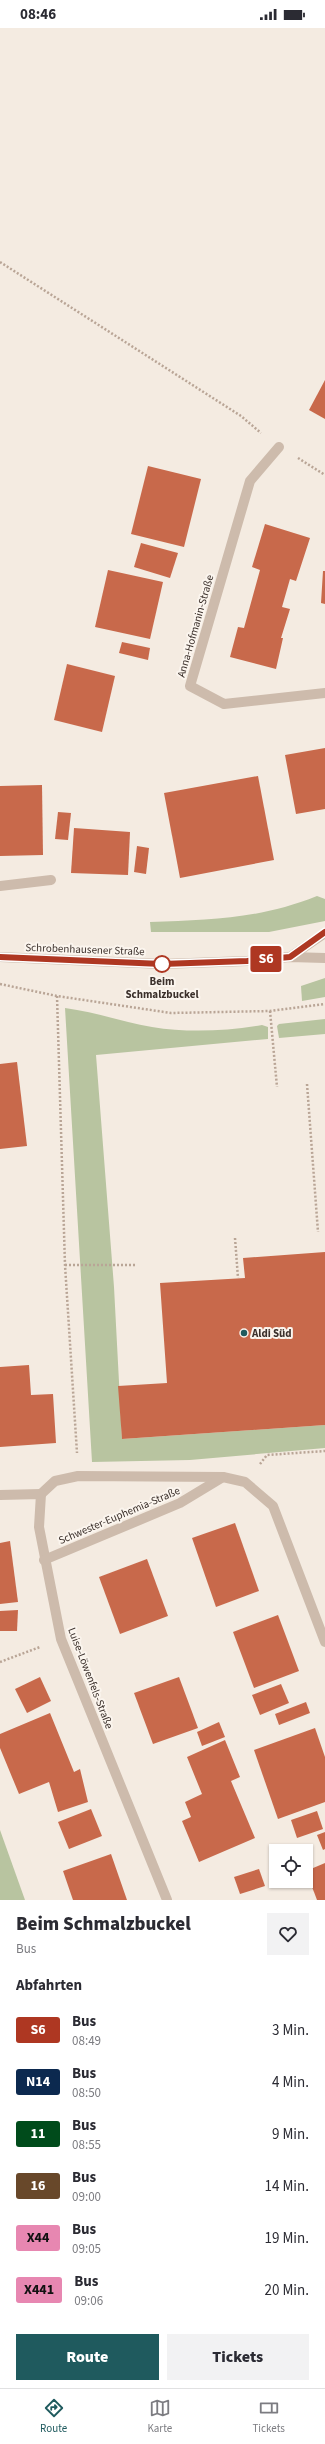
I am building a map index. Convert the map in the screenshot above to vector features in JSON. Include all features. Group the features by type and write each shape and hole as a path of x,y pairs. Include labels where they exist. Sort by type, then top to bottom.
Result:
{"street":[{"name":"Anna-Hofmanin-Straße","path":"279,447 250,481 190,686 224,704 325,693"},
{"path":"0,886 51,880"},
{"name":"Schrobenhausener Straße","path":"290,957 325,932"},
{"name":"Schrobenhausener Straße","path":"1,958 162,964 240,962 290,957 325,958"},
{"name":"Schwester-Euphemia-Straße","path":"41,1494 55,1481 78,1476 223,1477 245,1482 273,1506 325,1642"},
{"name":"Schwester-Euphemia-Straße","path":"44,1560 180,1503 223,1477"},
{"path":"0,1494 41,1494"},
{"name":"Luise-Löwenfels-Straße","path":"41,1494 39,1527 44,1560 61,1639 167,1900"}],"path":[{"path":"0,262 241,416 279,447 325,475"},
{"path":"0,984 57,996 171,1013 270,1011 325,1004"},
{"path":"57,996 65,1265 78,1476"},
{"path":"270,1011 277,1086"},
{"path":"307,1084 318,1232"},
{"path":"235,1238 238,1278"},
{"path":"65,1265 137,1265"},
{"path":"245,1482 267,1455 325,1451"},
{"path":"0,1662 61,1639"}],"green space":[{"path":"317,896 325,899 325,921 269,932 151,932 150,922 214,919 255,914 296,904"},
{"path":"325,978 325,997 302,1001 301,986"},
{"path":"65,1008 166,1029 193,1031 235,1029 262,1025 268,1027 268,1039 96,1055 114,1287 122,1439 325,1425 325,1448 190,1460 92,1462"},
{"path":"325,1019 325,1034 279,1038 277,1026 279,1024"},
{"path":"0,1830 25,1900 0,1900"}],"building":[{"path":"325,380 325,419 309,410"},
{"path":"148,466 201,479 184,547 131,534"},
{"path":"265,524 310,538 296,581 290,579 282,607 290,609 281,638 283,638 276,669 230,657 238,627 244,628 260,570 252,567"},
{"path":"141,543 178,553 170,578 134,567"},
{"path":"108,570 163,582 150,639 95,627"},
{"path":"323,571 325,571 325,604 321,603"},
{"path":"122,642 150,648 148,660 119,653"},
{"path":"67,664 115,676 102,732 54,720"},
{"path":"325,748 325,809 296,814 285,755"},
{"path":"258,776 274,860 180,878 164,793"},
{"path":"42,785 43,855 0,856 0,786"},
{"path":"58,812 71,813 68,840 55,839"},
{"path":"74,828 130,832 128,875 71,873"},
{"path":"137,846 149,848 146,874 134,872"},
{"path":"17,1062 27,1146 0,1149 0,1064"},
{"name":"Aldi Süd","path":"325,1252 325,1425 122,1439 118,1386 167,1383 160,1283 245,1278 243,1258"},
{"path":"29,1365 31,1395 53,1394 56,1443 0,1447 0,1367"},
{"path":"235,1523 259,1591 216,1607 192,1538"},
{"path":"10,1541 18,1602 0,1604 0,1543"},
{"path":"147,1559 168,1616 120,1634 99,1577"},
{"path":"18,1610 17,1631 0,1631 0,1611"},
{"path":"278,1615 299,1671 254,1688 233,1632"},
{"path":"40,1677 51,1701 27,1713 15,1689"},
{"path":"179,1677 198,1728 153,1744 134,1693"},
{"path":"281,1684 289,1703 260,1715 252,1695"},
{"path":"306,1702 310,1713 279,1725 275,1714"},
{"path":"50,1713 74,1772 80,1769 88,1802 58,1812 49,1782 19,1794 0,1748 0,1734"},
{"path":"219,1722 225,1737 202,1746 197,1732"},
{"path":"315,1728 325,1757 325,1802 278,1819 254,1750"},
{"path":"225,1740 240,1777 231,1781 255,1838 199,1862 182,1821 191,1817 185,1802 202,1794 187,1757"},
{"path":"91,1809 102,1836 69,1849 58,1822"},
{"path":"317,1811 323,1829 297,1838 291,1820"},
{"path":"325,1832 325,1849 323,1850 317,1835"},
{"path":"111,1854 127,1900 73,1900 63,1871"},
{"path":"325,1863 325,1900 317,1900 312,1888 313,1868"},
{"path":"259,1869 265,1886 240,1894 234,1877"}],"bus line":[{"name":"S6","path":"0,957 162,964 247,961 290,957 325,932"}],"place":[{"name":"Beim Schmalzbuckel","path":"162,964"},
{"name":"Aldi Süd","path":"244,1333"}]}
